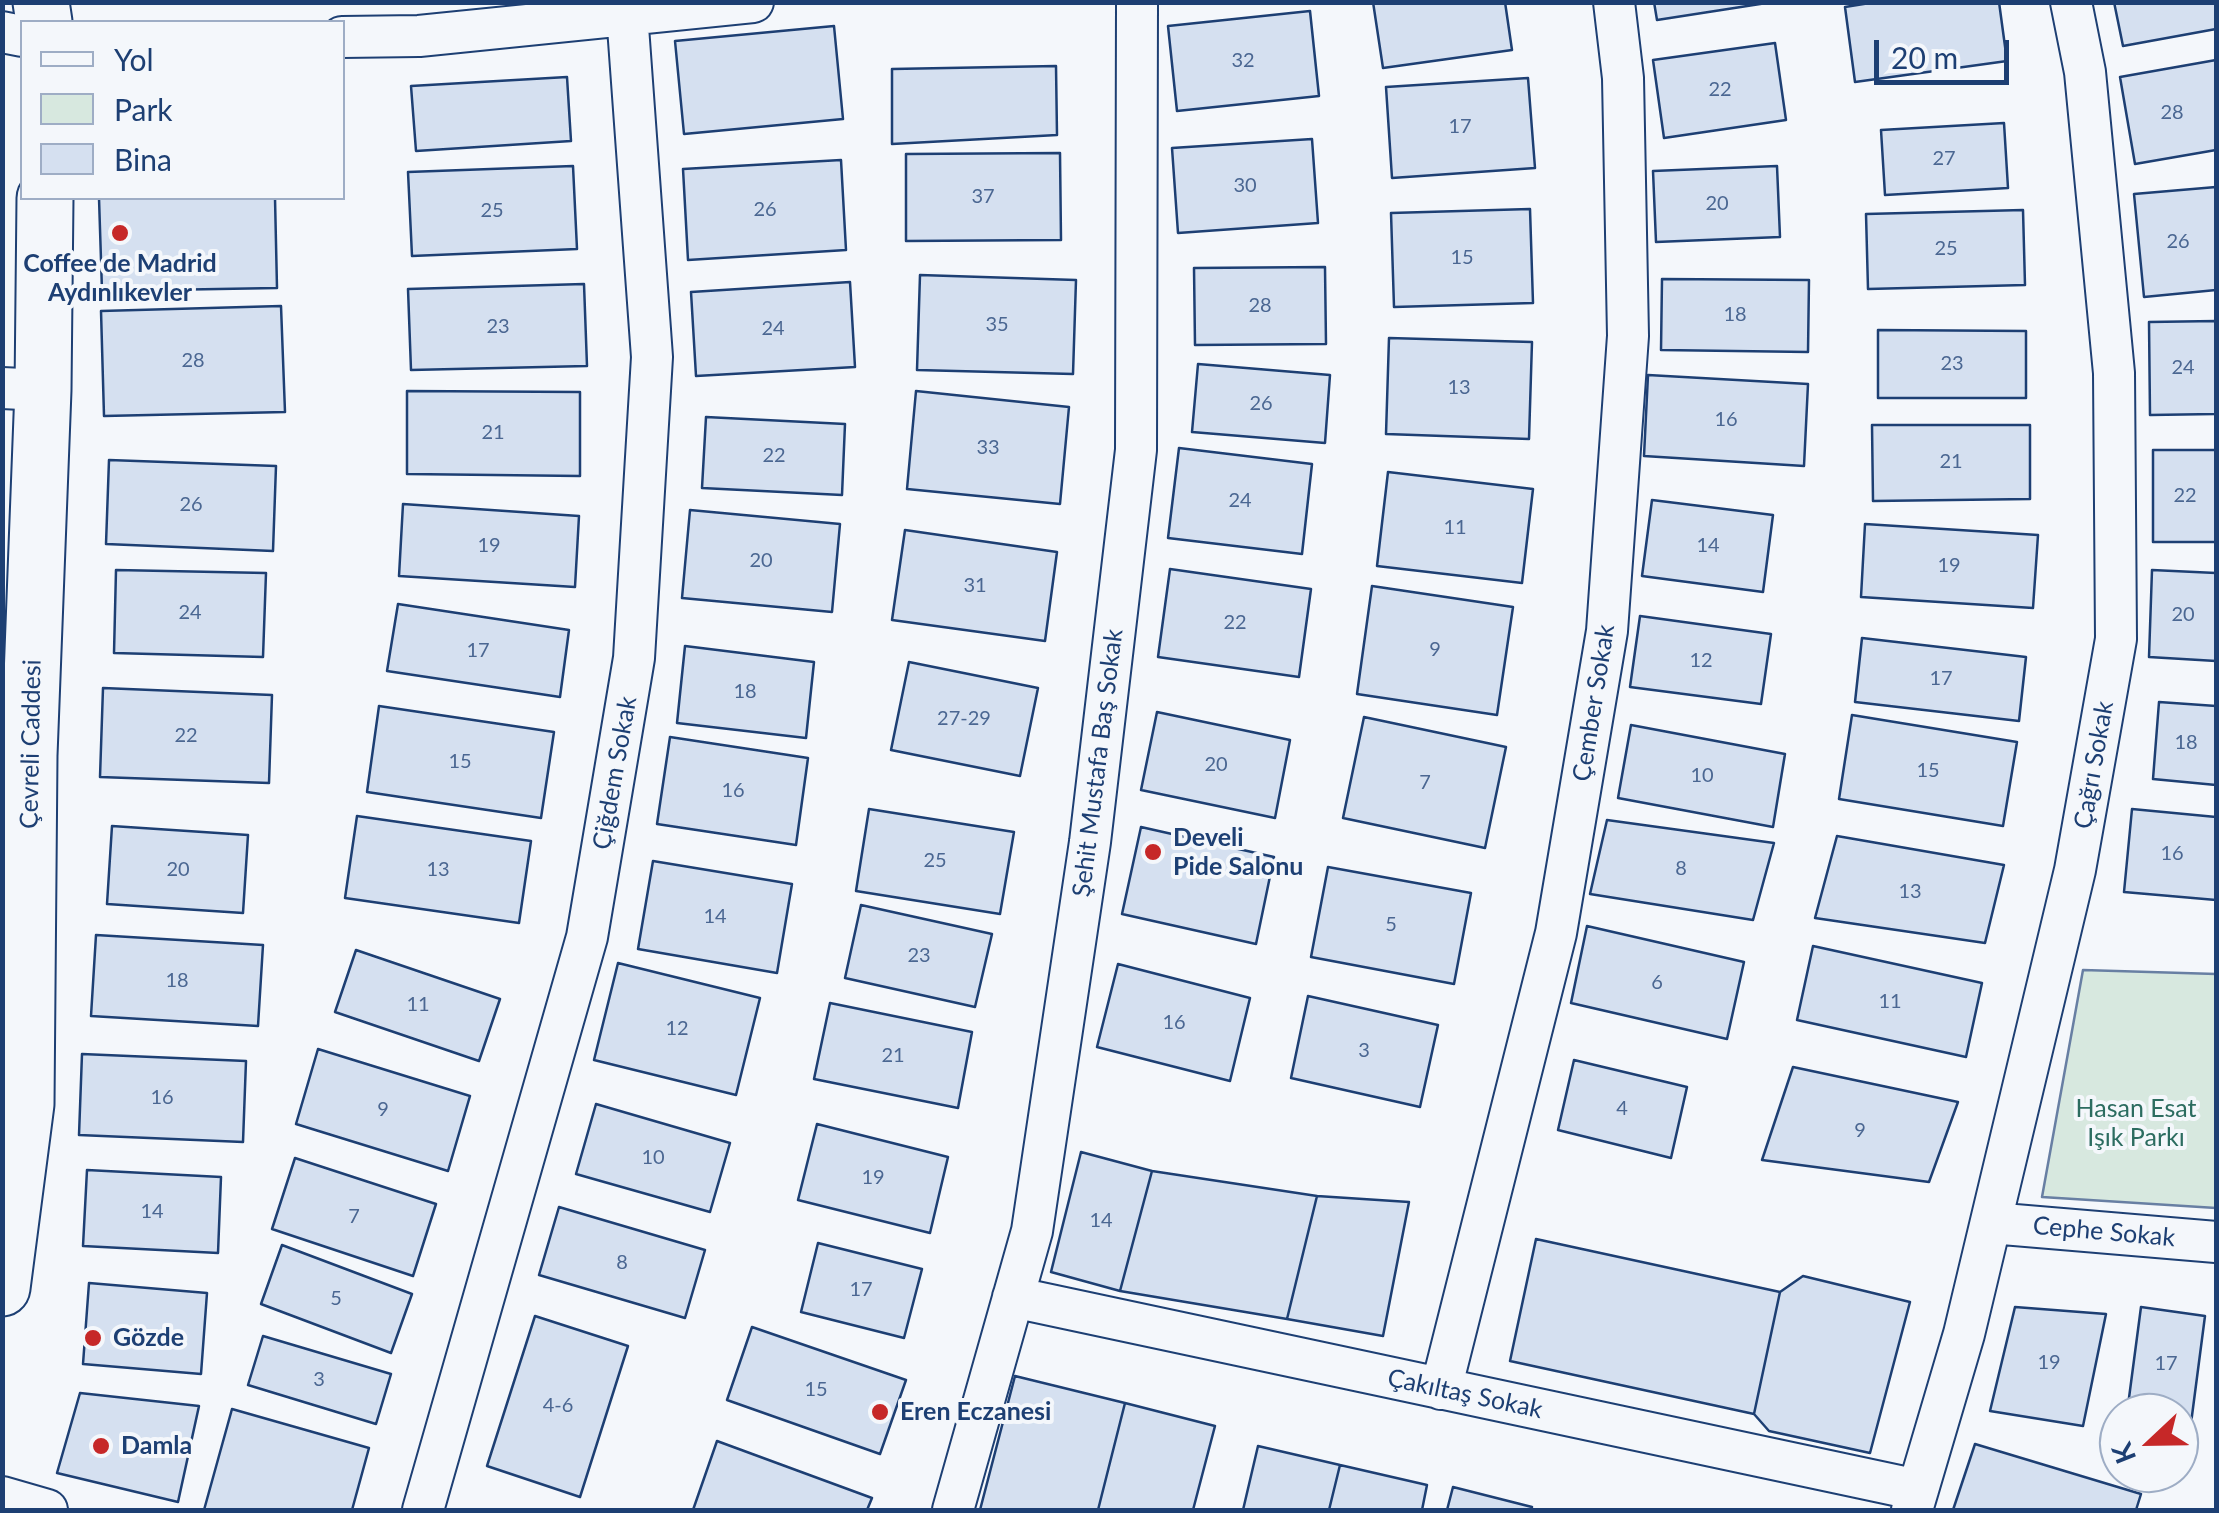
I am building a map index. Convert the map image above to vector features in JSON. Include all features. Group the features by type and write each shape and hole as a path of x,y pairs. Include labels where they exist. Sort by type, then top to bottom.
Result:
{"main road":[{"name":"Çevreli Caddesi","path":"2,1288 14,1106 23,389 45,200"}],"street":[{"path":"345,36 419,36 753,2"},
{"name":"Şehit Mustafa Baş Sokak","path":"953,1510 1032,1231 1087,861 1136,450 1137,2"},
{"name":"Çember Sokak","path":"1441,1389 1556,933 1607,632 1628,336 1623,78 1614,2"},
{"name":"Çağrı Sokak","path":"1915,1500 1964,1334 2075,870 2116,640 2114,373 2085,72 2071,2"},
{"name":"Çiğdem Sokak","path":"423,1510 587,937 634,658 652,357 627,13"},
{"name":"Cephe Sokak","path":"1991,1223 2216,1242"},
{"name":"Çakıltaş Sokak","path":"1013,1298 1441,1389 1915,1500"},
{"path":"2,1497 47,1510"}],"green space":[{"name":"Hasan Esat Işık Parkı","path":"2083,970 2216,974 2216,1208 2042,1197"}],"building":[{"path":"1373,2 1505,2 1512,50 1383,68"},
{"path":"1654,2 1773,2 1657,20"},
{"path":"1876,2 1999,2 2007,61 1855,82 1845,7"},
{"path":"2114,2 2216,2 2216,29 2123,46"},
{"path":"1310,11 1319,96 1177,111 1168,26"},
{"path":"834,26 843,119 684,134 675,41"},
{"path":"1775,43 1786,120 1664,138 1653,60"},
{"path":"2216,60 2216,150 2135,164 2120,77"},
{"path":"1056,66 1057,135 892,144 892,69"},
{"path":"567,77 571,141 416,151 411,86"},
{"path":"1528,78 1535,168 1392,178 1386,87"},
{"path":"2004,123 2008,188 1885,195 1881,130"},
{"path":"1312,139 1318,223 1178,233 1172,148"},
{"path":"1060,153 1061,240 906,241 906,154"},
{"path":"841,160 846,250 688,260 683,169"},
{"path":"573,166 577,249 412,256 408,172"},
{"path":"1777,166 1780,237 1656,242 1653,171"},
{"path":"2216,187 2216,290 2144,297 2134,194"},
{"path":"99,200 275,200 277,288 102,291"},
{"path":"1530,209 1533,303 1394,307 1391,213"},
{"path":"2023,210 2025,285 1868,289 1866,214"},
{"path":"1325,267 1326,344 1195,345 1194,268"},
{"path":"920,275 1076,280 1073,374 917,370"},
{"path":"1662,279 1809,280 1808,352 1661,350"},
{"path":"850,282 855,367 696,376 691,292"},
{"path":"584,284 587,366 411,370 408,289"},
{"path":"281,306 285,412 104,416 101,311"},
{"path":"2216,321 2216,414 2150,415 2149,322"},
{"path":"1878,330 2026,331 2026,398 1878,398"},
{"path":"1389,338 1532,342 1529,439 1386,434"},
{"path":"1198,364 1330,375 1325,443 1192,432"},
{"path":"1648,375 1808,384 1804,466 1644,456"},
{"path":"407,391 580,392 580,476 407,474"},
{"path":"916,391 1069,407 1060,504 907,489"},
{"path":"706,417 845,424 842,495 702,488"},
{"path":"1872,425 2030,425 2030,499 1873,501"},
{"path":"1179,448 1312,464 1302,554 1168,538"},
{"path":"2153,450 2216,450 2216,542 2153,542"},
{"path":"109,460 276,466 273,551 106,544"},
{"path":"1388,472 1533,489 1522,583 1377,566"},
{"path":"1652,500 1773,515 1763,592 1642,576"},
{"path":"403,504 579,516 575,587 399,576"},
{"path":"690,510 840,524 832,612 682,598"},
{"path":"1865,524 2038,535 2033,608 1861,597"},
{"path":"905,530 1057,552 1045,641 892,620"},
{"path":"1170,569 1311,589 1299,677 1158,657"},
{"path":"116,570 266,573 263,657 114,653"},
{"path":"2152,570 2216,573 2216,661 2149,657"},
{"path":"1372,586 1513,607 1497,715 1357,694"},
{"path":"398,604 569,630 560,697 387,671"},
{"path":"1640,616 1771,634 1761,704 1630,687"},
{"path":"1862,638 2026,657 2019,721 1855,702"},
{"path":"685,646 814,662 806,738 677,723"},
{"path":"909,662 1038,688 1020,776 891,750"},
{"path":"103,688 272,695 269,783 100,777"},
{"path":"2159,702 2216,706 2216,785 2153,779"},
{"path":"379,706 554,732 541,818 367,792"},
{"path":"1157,712 1290,740 1275,818 1141,790"},
{"path":"1852,715 2017,742 2003,826 1839,799"},
{"path":"1364,717 1506,747 1485,848 1343,818"},
{"path":"1631,725 1785,754 1773,827 1618,798"},
{"path":"670,737 808,758 796,845 657,824"},
{"path":"869,809 1014,832 1000,914 856,891"},
{"path":"2132,809 2216,817 2216,900 2124,892"},
{"path":"357,816 531,841 519,923 345,898"},
{"path":"1607,820 1774,843 1753,920 1590,894"},
{"path":"112,826 248,835 243,913 107,904"},
{"path":"1141,827 1274,857 1256,944 1122,914"},
{"path":"1837,836 2004,865 1985,943 1815,918"},
{"path":"653,861 792,884 777,973 638,949"},
{"path":"1328,867 1471,893 1454,984 1311,957"},
{"path":"861,905 992,934 975,1007 845,978"},
{"path":"1587,926 1744,962 1727,1039 1571,1003"},
{"path":"96,935 263,945 258,1026 91,1016"},
{"path":"1813,946 1982,983 1966,1057 1797,1020"},
{"path":"356,950 500,999 479,1061 335,1012"},
{"path":"618,963 760,998 736,1095 594,1060"},
{"path":"1118,964 1250,998 1230,1081 1097,1047"},
{"path":"1308,996 1438,1025 1420,1107 1291,1078"},
{"path":"830,1003 972,1032 958,1108 814,1079"},
{"path":"318,1049 470,1096 448,1171 296,1124"},
{"path":"82,1054 246,1061 243,1142 79,1135"},
{"path":"1574,1060 1687,1087 1671,1158 1558,1130"},
{"path":"1793,1067 1958,1102 1929,1182 1762,1160"},
{"path":"596,1104 730,1143 710,1212 576,1174"},
{"path":"817,1124 948,1157 930,1233 798,1200"},
{"path":"1081,1152 1152,1171 1120,1291 1051,1272"},
{"path":"295,1158 436,1204 413,1276 272,1229"},
{"path":"87,1170 221,1177 218,1253 83,1246"},
{"path":"1152,1171 1317,1196 1287,1319 1120,1291"},
{"path":"1317,1196 1409,1202 1383,1336 1287,1319"},
{"path":"559,1207 705,1250 685,1318 539,1275"},
{"path":"1536,1239 1780,1292 1754,1414 1510,1361"},
{"path":"818,1243 922,1269 904,1338 801,1312"},
{"path":"282,1245 412,1294 391,1353 261,1304"},
{"path":"1803,1276 1910,1302 1870,1453 1769,1431 1754,1414 1780,1292"},
{"path":"89,1283 207,1293 201,1374 83,1364"},
{"path":"2015,1307 2106,1314 2083,1426 1990,1411"},
{"path":"2141,1307 2205,1316 2195,1393 2130,1393"},
{"path":"535,1316 628,1346 580,1497 487,1466"},
{"path":"752,1327 906,1380 880,1454 727,1400"},
{"path":"263,1336 391,1374 376,1424 248,1385"},
{"path":"1015,1376 1125,1403 1098,1510 980,1510"},
{"path":"80,1393 199,1406 178,1502 57,1473"},
{"path":"1125,1403 1215,1426 1193,1510 1098,1510"},
{"path":"232,1409 369,1448 352,1510 204,1510"},
{"path":"717,1441 872,1498 867,1510 693,1510"},
{"path":"1975,1444 2099,1481 2099,1493 2141,1494 2136,1510 1953,1510"},
{"path":"1258,1446 1340,1465 1329,1510 1243,1510"},
{"path":"1340,1465 1427,1485 1422,1510 1329,1510"},
{"path":"1453,1487 1532,1507 1447,1510"}],"place":[{"name":"Coffee de Madrid Aydınlıkevler","path":"120,233"},
{"name":"Develi Pide Salonu","path":"1153,852"},
{"name":"Gözde","path":"93,1338"},
{"name":"Eren Eczanesi","path":"880,1412"},
{"name":"Damla","path":"101,1446"}]}
